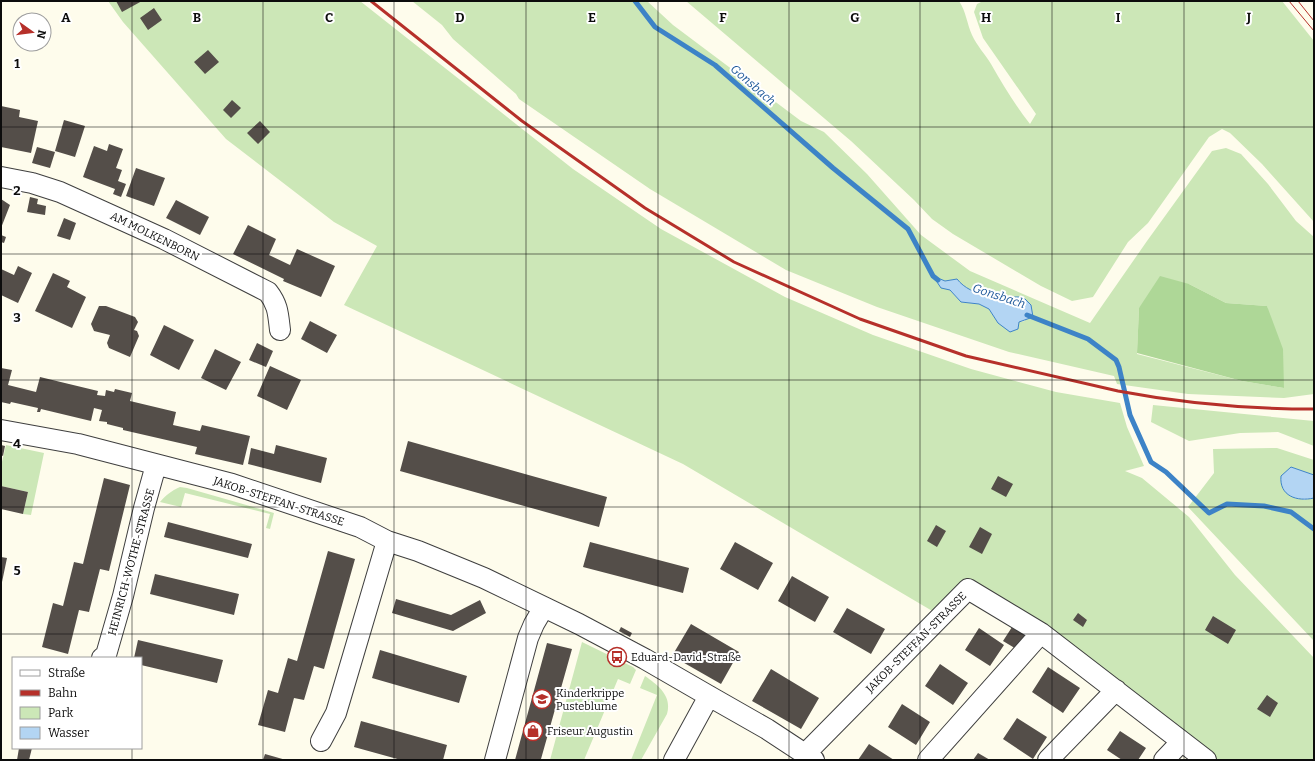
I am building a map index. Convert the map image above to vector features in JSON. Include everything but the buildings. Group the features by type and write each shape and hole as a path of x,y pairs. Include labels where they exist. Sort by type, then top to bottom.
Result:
{"street":[{"name":"AM MOLKENBORN","path":"1,177 32,183 60,192 164,239 268,292 275,302 280,330"},
{"name":"JAKOB-STEFFAN-STRASSE","path":"1,430 78,444 232,484 360,527 386,541 418,551 484,578 544,607 622,647 709,696 767,729 809,757 968,590 1041,632 1206,760"},
{"name":"HEINRICH-WOTHE-STRASSE","path":"103,657 106,655 123,596 156,465"},
{"path":"321,741 336,713 386,541"},
{"path":"495,760 528,638 544,607"},
{"path":"928,760 1041,632"},
{"path":"1048,760 1116,690"},
{"path":"674,760 709,696"},
{"path":"1164,760 1181,742"}],"green space":[{"path":"108,1 360,1 573,169 661,229 785,297 873,335 971,369 1056,392 1120,403 1127,427 1144,466 1125,471 1142,478 1189,517 1235,575 1314,658 1314,760 1216,760 1051,632 964,580 934,612 683,464 344,305 377,246 334,222 226,139 123,22"},
{"path":"412,1 647,1 673,25 801,121 824,132 867,174 921,235 970,271 1090,323 1212,151 1226,148 1241,154 1268,184 1296,221 1314,237 1314,394 1284,398 1188,394 1117,384 1114,376 1009,352 877,307 786,270 650,189 519,99 516,94 453,39 442,25","holes":["933,276 945,281 957,279 970,290 978,293 1005,297 1023,297 1025,321 998,323 989,309 979,304 961,302 950,290","1189,284 1226,303 1267,306 1284,388 1242,381 1137,354 1139,308"]},
{"path":"686,1 959,1 974,39 1014,102 1030,124 1036,114 983,38 974,12 977,4 983,1 1282,1 1314,41 1314,222 1262,164 1230,133 1222,129 1209,137 1148,223 1128,242 1093,297 1072,301 1041,286 953,234 932,219 914,200 851,141"},
{"path":"1160,276 1189,284 1226,303 1267,306 1283,349 1284,388 1242,381 1137,353 1139,308"},
{"path":"1153,405 1314,421 1314,446 1278,432 1240,433 1189,441 1151,422"},
{"path":"6,445 44,453 31,515 23,514 28,492 1,486 1,466"},
{"path":"1277,448 1314,460 1314,475 1291,467 1303,500 1314,498 1314,641 1188,507 1214,473 1213,449"},
{"path":"180,487 274,513 270,529 266,528 270,514 185,493 181,507 160,502 169,493"},
{"path":"582,642 633,667 636,670 630,684 618,679 584,760 550,760"},
{"path":"645,676 663,692 666,697 668,702 667,714 641,760 631,760 657,695 640,688"}],"water":[{"path":"933,276 945,281 957,279 970,290 978,293 1005,297 1023,297 1031,305 1033,317 1019,322 1018,329 1010,332 998,323 989,309 979,304 961,302 950,290 941,288"},
{"path":"1291,467 1314,475 1314,498 1301,499 1290,496 1286,493 1281,483 1281,476"}],"waterway":[{"name":"Gonsbach","path":"635,1 655,27 715,65 833,168 908,229 933,276 938,280"},
{"name":"Gonsbach","path":"1027,315 1088,339 1116,360 1130,415 1151,462 1166,472 1209,513 1227,504 1264,506 1291,512 1314,529"}],"tram line":[{"path":"1289,1 1314,31"},
{"path":"1298,1 1314,21"}],"railway":[{"path":"371,1 522,121 645,208 734,262 860,319 966,356 1118,391 1166,399 1215,404 1265,408 1314,409"}],"place":[{"name":"Eduard-David-Straße","path":"617,657"},
{"name":"Kinderkrippe Pusteblume","path":"542,699"},
{"name":"Friseur Augustin","path":"533,731"}]}
